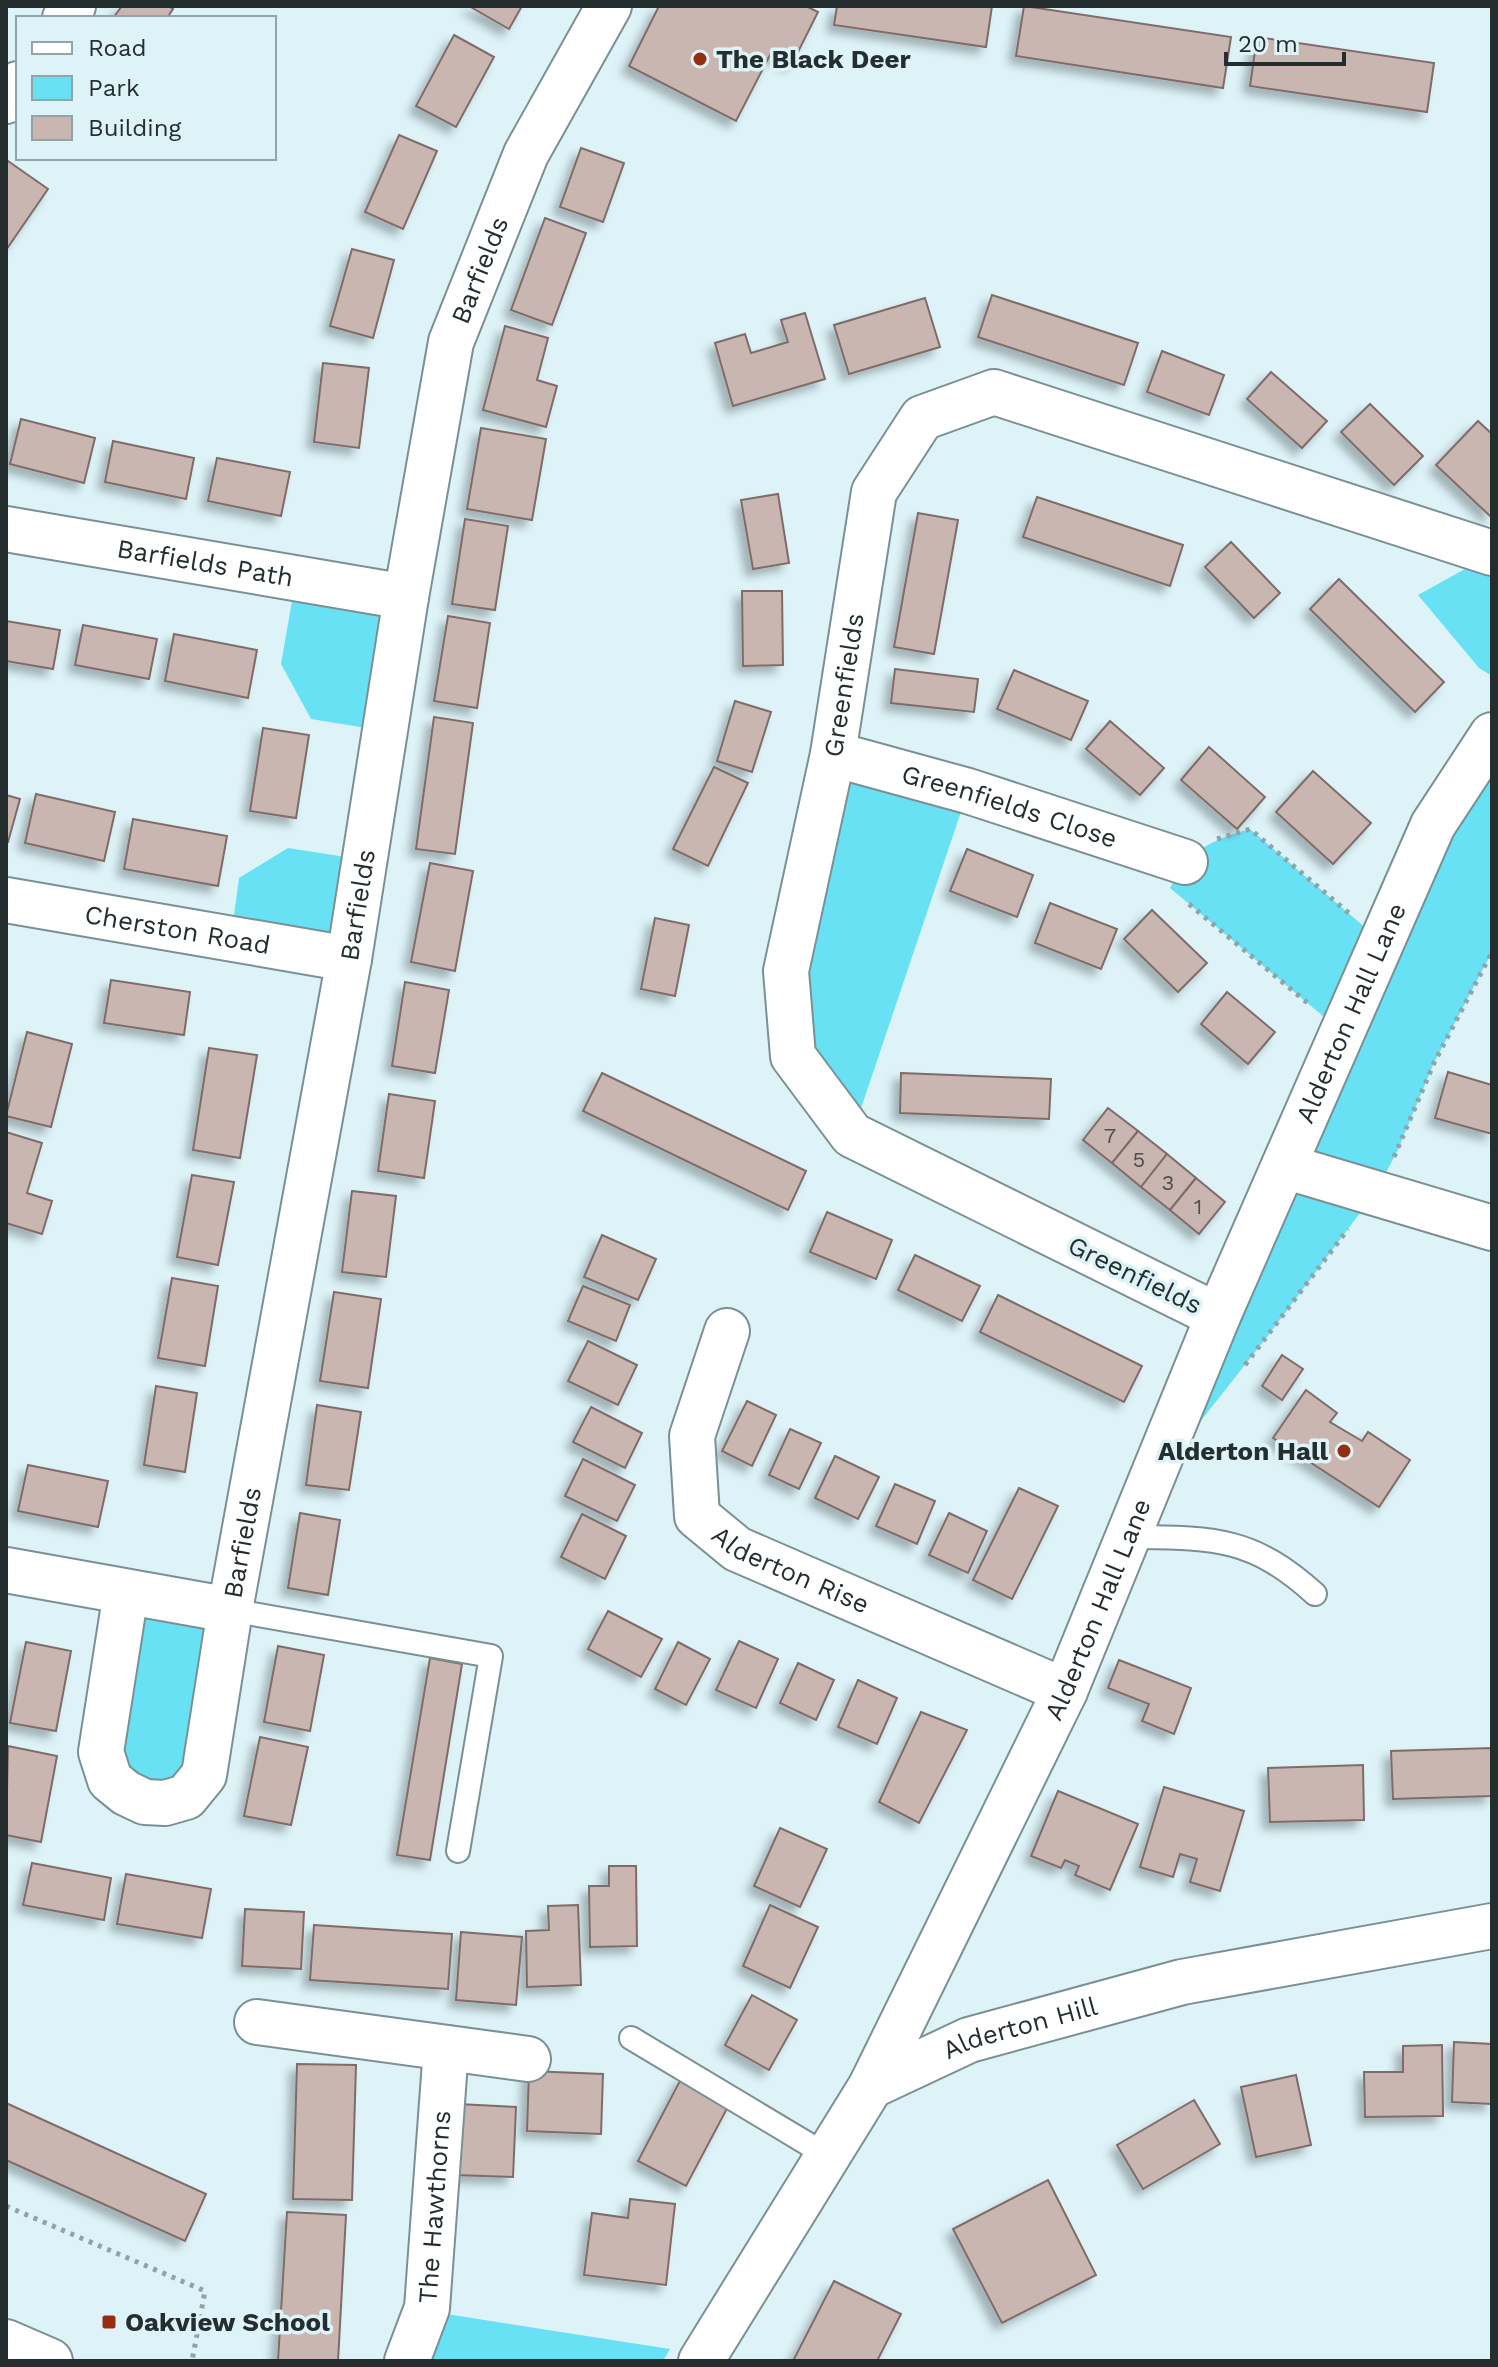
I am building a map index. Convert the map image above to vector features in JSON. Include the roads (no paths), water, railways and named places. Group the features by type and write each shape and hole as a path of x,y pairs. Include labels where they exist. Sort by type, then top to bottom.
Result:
{"street":[{"name":"Barfields","path":"6,1570 230,1610 349,959 406,597 451,342 526,154 574,92 609,6"},
{"name":"Greenfields","path":"1218,1316 852,1135 793,1056 786,971 833,754 874,492 922,418 994,392 1492,553"},
{"name":"Barfields Path","path":"6,529 406,597"},
{"name":"Greenfields Close","path":"833,754 968,791 1173,858"},
{"name":"Alderton Hall Lane","path":"871,2086 1065,1691 1218,1316 1433,825 1486,757"},
{"name":"Cherston Road","path":"6,900 349,959"},
{"path":"1284,1166 1492,1228"},
{"name":"Alderton Rise","path":"727,1331 692,1436 697,1516 737,1549 1065,1691"},
{"path":"126,1592 101,1752 110,1780 126,1793 145,1802 165,1803 186,1797 204,1775 230,1610"},
{"name":"Alderton Hill","path":"871,2086 969,2040 1182,1982 1492,1926"},
{"path":"257,2022 528,2059"},
{"name":"The Hawthorns","path":"407,2361 427,2308 446,2048"},
{"path":"701,2361 871,2086"},
{"path":"6,2342 47,2360"}],"lane":[{"path":"1129,1537 1184,1538 1240,1545 1288,1570 1315,1594"},
{"path":"230,1610 491,1656 458,1851"},
{"path":"631,2038 828,2156"}],"place":[{"name":"The Black Deer","path":"700,59"},
{"name":"Alderton Hall","path":"1344,1451"},
{"name":"Oakview School","path":"109,2322"}]}
